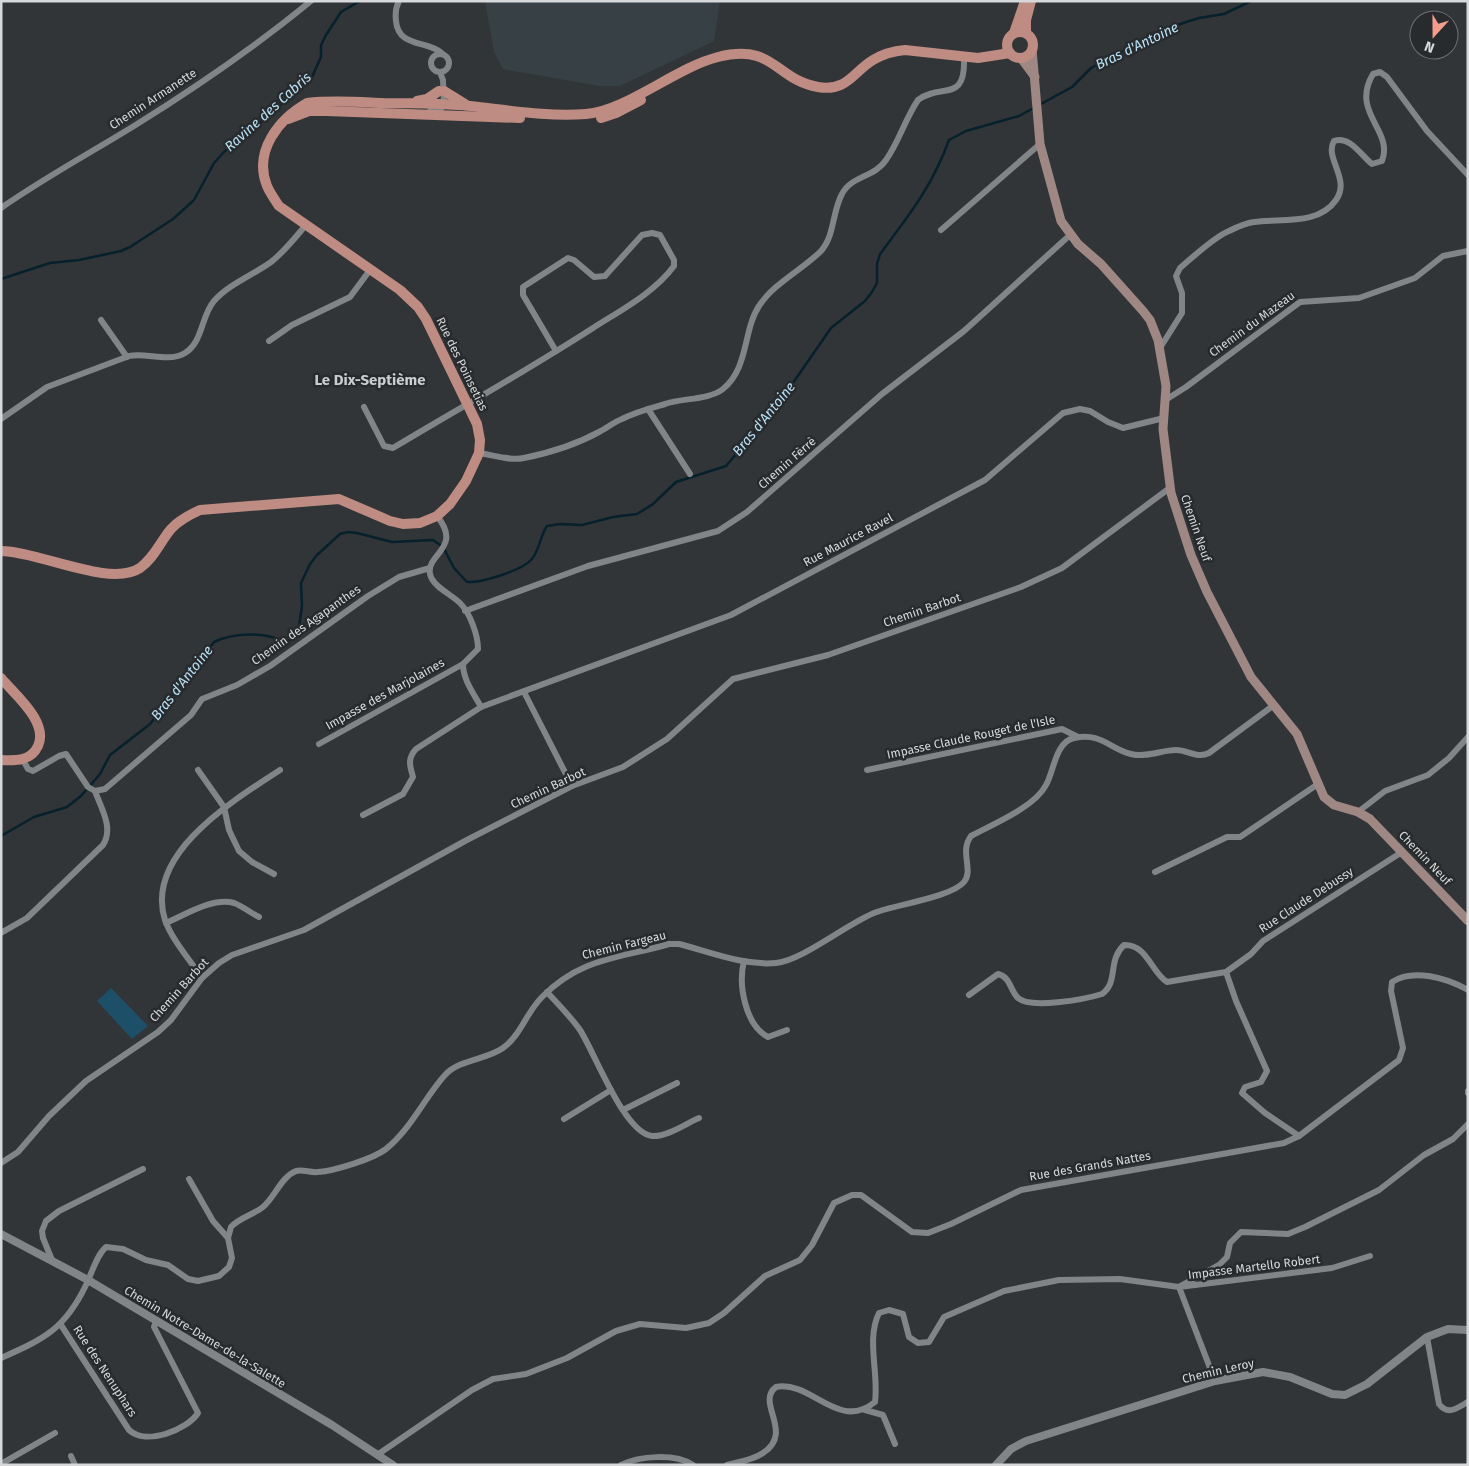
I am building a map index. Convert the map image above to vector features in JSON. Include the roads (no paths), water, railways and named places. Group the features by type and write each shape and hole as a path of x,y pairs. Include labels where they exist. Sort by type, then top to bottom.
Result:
{"main road":[{"path":"1024,1 1007,47 1010,53 1021,58 1036,80"},
{"path":"1026,33 1026,20 1031,1"},
{"path":"1011,36 1026,33"},
{"path":"1021,58 1028,55 1032,49 1032,38 1026,33"},
{"name":"Rue des Poinsetias","path":"966,56 995,49 1011,36"},
{"name":"Chemin Neuf","path":"1032,49 1040,144 1061,221 1070,235 1101,264 1143,311 1150,320 1160,348 1167,398 1163,429 1170,487 1191,555 1220,620 1251,677 1296,734 1318,784 1328,801 1358,812 1370,819 1468,921"},
{"name":"Rue des Poinsetias","path":"285,120 309,112 407,112 468,106 506,111 590,114 611,107 706,61 731,54 746,53 767,59 800,81 819,87 837,86 852,80 872,60 894,51 905,50 978,58 1010,53"},
{"name":"Rue des Poinsetias","path":"479,453 477,424 426,319 418,307 400,290 305,226 279,206 267,188 264,175 263,164 267,143 294,111 307,103 400,103 443,109 585,121 616,113 731,54"},
{"path":"400,103 427,99 441,91 468,106"},
{"path":"1,551 114,575 138,569 158,551 171,529 184,517 200,510 339,499 390,521 403,524 420,523 436,516 450,504 460,490 479,453"},
{"path":"1,678 37,721 40,732 37,748 32,755 23,760 1,760"}],"street":[{"name":"Chemin Armanette","path":"1,208 191,88 262,40 311,1"},
{"path":"398,4 396,20 401,35 420,45 439,51 450,62 448,68 441,74 443,109"},
{"path":"420,45 432,59 433,69 441,74"},
{"path":"432,59 442,54"},
{"path":"479,453 507,459 523,458 583,440 622,419 648,409 673,401 715,393 728,384 744,355 752,322 759,305 798,268 821,250 830,235 842,193 851,183 878,170 886,161 918,100 952,89 960,84 964,77 966,56"},
{"path":"1160,348 1182,313 1182,293 1176,276 1180,268 1188,261 1226,232 1252,222 1306,218 1322,212 1335,202 1342,185 1332,151 1334,141 1346,140 1372,164 1382,162 1384,155 1381,139 1374,118 1365,104 1364,95 1372,74 1380,72 1386,77 1427,131 1468,175"},
{"path":"941,230 1040,144"},
{"path":"1,419 47,387 126,357 142,354 176,357 184,354 196,341 205,315 216,298 271,262 287,248 305,226"},
{"path":"364,408 384,446 393,448 556,351 648,293 666,277 674,266 674,260 660,235 652,233 642,235 605,276 594,277 574,260 568,258 523,287 523,295 556,351"},
{"name":"Chemin Fèrrè","path":"465,611 588,566 708,534 728,526 747,512 882,394 964,331 1070,235"},
{"name":"Chemin du Mazeau","path":"1167,398 1186,387 1300,302 1359,298 1415,278 1443,256 1468,251"},
{"path":"269,341 292,325 350,297 370,270"},
{"path":"101,320 126,357"},
{"path":"648,409 690,474"},
{"name":"Rue Maurice Ravel","path":"363,815 403,794 413,777 410,756 416,749 481,707 731,615 985,480 1063,413 1080,409 1090,411 1108,422 1124,428 1164,418"},
{"name":"Chemin Barbot","path":"1,1163 18,1152 49,1116 86,1080 158,1032 171,1020 202,978 214,966 232,955 304,930 465,841 572,786 623,767 667,739 733,679 828,655 1043,578 1080,556 1170,487"},
{"path":"436,516 446,530 446,539 442,551 430,568 434,581 465,611 478,641 478,649 463,664 464,676 481,707"},
{"name":"Chemin des Agapanthes","path":"95,791 105,789 153,749 191,715 202,699 237,684 270,666 368,596 400,577 430,568"},
{"name":"Impasse des Marjolaines","path":"319,744 463,664"},
{"path":"524,692 572,786"},
{"path":"1078,737 1105,741 1134,755 1179,750 1201,756 1209,753 1274,705"},
{"name":"Impasse Claude Rouget de l'Isle","path":"867,770 1062,729 1078,737"},
{"name":"Chemin Fargeau","path":"228,1238 235,1223 263,1207 292,1173 301,1170 320,1172 375,1156 386,1149 409,1125 446,1074 456,1067 502,1049 513,1039 526,1016 547,992 563,978 593,963 669,944 679,944 744,961 765,963 787,961 847,925 874,913 924,900 959,887 965,881 967,871 964,852 966,843 971,836 1035,799 1046,786 1063,746 1069,739 1078,737"},
{"path":"1358,812 1385,791 1428,775 1449,758 1468,737"},
{"path":"1,933 27,918 107,840 108,828 95,791 88,787 69,756 62,754 33,772 28,769 23,760"},
{"path":"198,770 224,807 229,830 239,850 252,862 274,874"},
{"path":"202,978 166,922 161,899 164,882 171,864 224,807 280,770"},
{"path":"1155,872 1227,837 1240,837 1318,784"},
{"name":"Rue Claude Debussy","path":"970,995 998,974 1008,979 1020,1000 1030,1004 1102,994 1110,986 1114,959 1124,945 1136,947 1142,952 1168,982 1226,972 1251,954 1263,941 1402,852"},
{"path":"166,922 219,903 234,903 259,917"},
{"path":"744,961 741,972 742,989 747,1008 757,1029 768,1037 786,1030"},
{"path":"1226,972 1267,1071 1260,1082 1245,1087 1242,1093 1265,1113 1299,1136"},
{"name":"Rue des Grands Nattes","path":"377,1455 472,1390 493,1379 526,1374 567,1358 616,1331 640,1324 686,1328 709,1323 724,1313 765,1276 800,1260 812,1245 834,1203 852,1195 861,1195 912,1232 928,1233 1021,1190 1284,1143 1299,1136 1399,1060 1403,1048 1391,991 1392,982 1402,976 1423,976 1452,980 1468,990"},
{"path":"547,992 580,1029 611,1090 623,1110 640,1130 653,1136 660,1136 698,1118"},
{"path":"623,1110 678,1083"},
{"path":"564,1119 611,1090"},
{"path":"727,1465 759,1455 773,1442 777,1425 769,1401 771,1392 776,1387 792,1389 844,1411 855,1413 865,1410 875,1402 877,1390 874,1324 880,1313 889,1310 903,1314 909,1338 918,1343 929,1342 944,1318 1004,1291 1059,1280 1120,1278 1179,1287 1219,1265 1226,1257 1230,1243 1241,1232 1288,1234 1305,1227 1379,1190 1424,1155 1453,1139 1468,1124"},
{"path":"52,1260 43,1238 42,1231 46,1220 59,1211 143,1169"},
{"path":"1,1358 48,1335 61,1325 88,1280 102,1251 110,1246 123,1249 146,1260 168,1265 188,1279 198,1281 214,1278 224,1273 231,1262 228,1238 214,1221 189,1179"},
{"name":"Chemin Notre-Dame-de-la-Salette","path":"1,1234 88,1280 393,1465"},
{"name":"Impasse Martello Robert","path":"1215,1381 1179,1287 1332,1268 1370,1256"},
{"name":"Rue des Nenuphars","path":"61,1325 129,1430 135,1436 142,1437 173,1432 194,1419 198,1413 154,1327 156,1321"},
{"name":"Chemin Leroy","path":"996,1465 1012,1449 1026,1441 1215,1381 1263,1372 1290,1377 1332,1394 1345,1395 1367,1384 1427,1337 1448,1329 1468,1330"},
{"path":"1427,1337 1439,1404 1443,1409 1450,1411 1468,1402"},
{"path":"865,1410 883,1415 895,1444"},
{"path":"1,1464 55,1433"},
{"path":"71,1456 75,1465"},
{"path":"621,1465 629,1461 662,1458 686,1460 693,1465"}],"waterway":[{"name":"Ravine des Cabris","path":"1,279 50,263 79,260 121,251 173,219 194,200 214,163 225,151 245,136 312,77 321,57 321,45 326,35 341,12 360,1"},
{"name":"Bras d'Antoine","path":"1,836 34,817 67,807 81,796 100,774 110,755 150,724 214,642 231,636 250,634 269,636 286,642 295,638 298,634 302,606 301,583 310,564 317,555 340,534 348,532 357,533 392,542 433,540 443,547 454,568 467,582 474,582 502,575 527,563 535,555 547,526 560,524 582,525 613,517 637,514 653,504 676,482 726,466 777,406 831,328 865,301 872,292 877,283 877,264 880,254 927,186 949,140 966,131 1019,116 1072,87 1091,68 1180,24 1199,18 1224,14 1251,1"}],"district":[{"name":"Le Dix-Septième","path":"370,380"}]}
